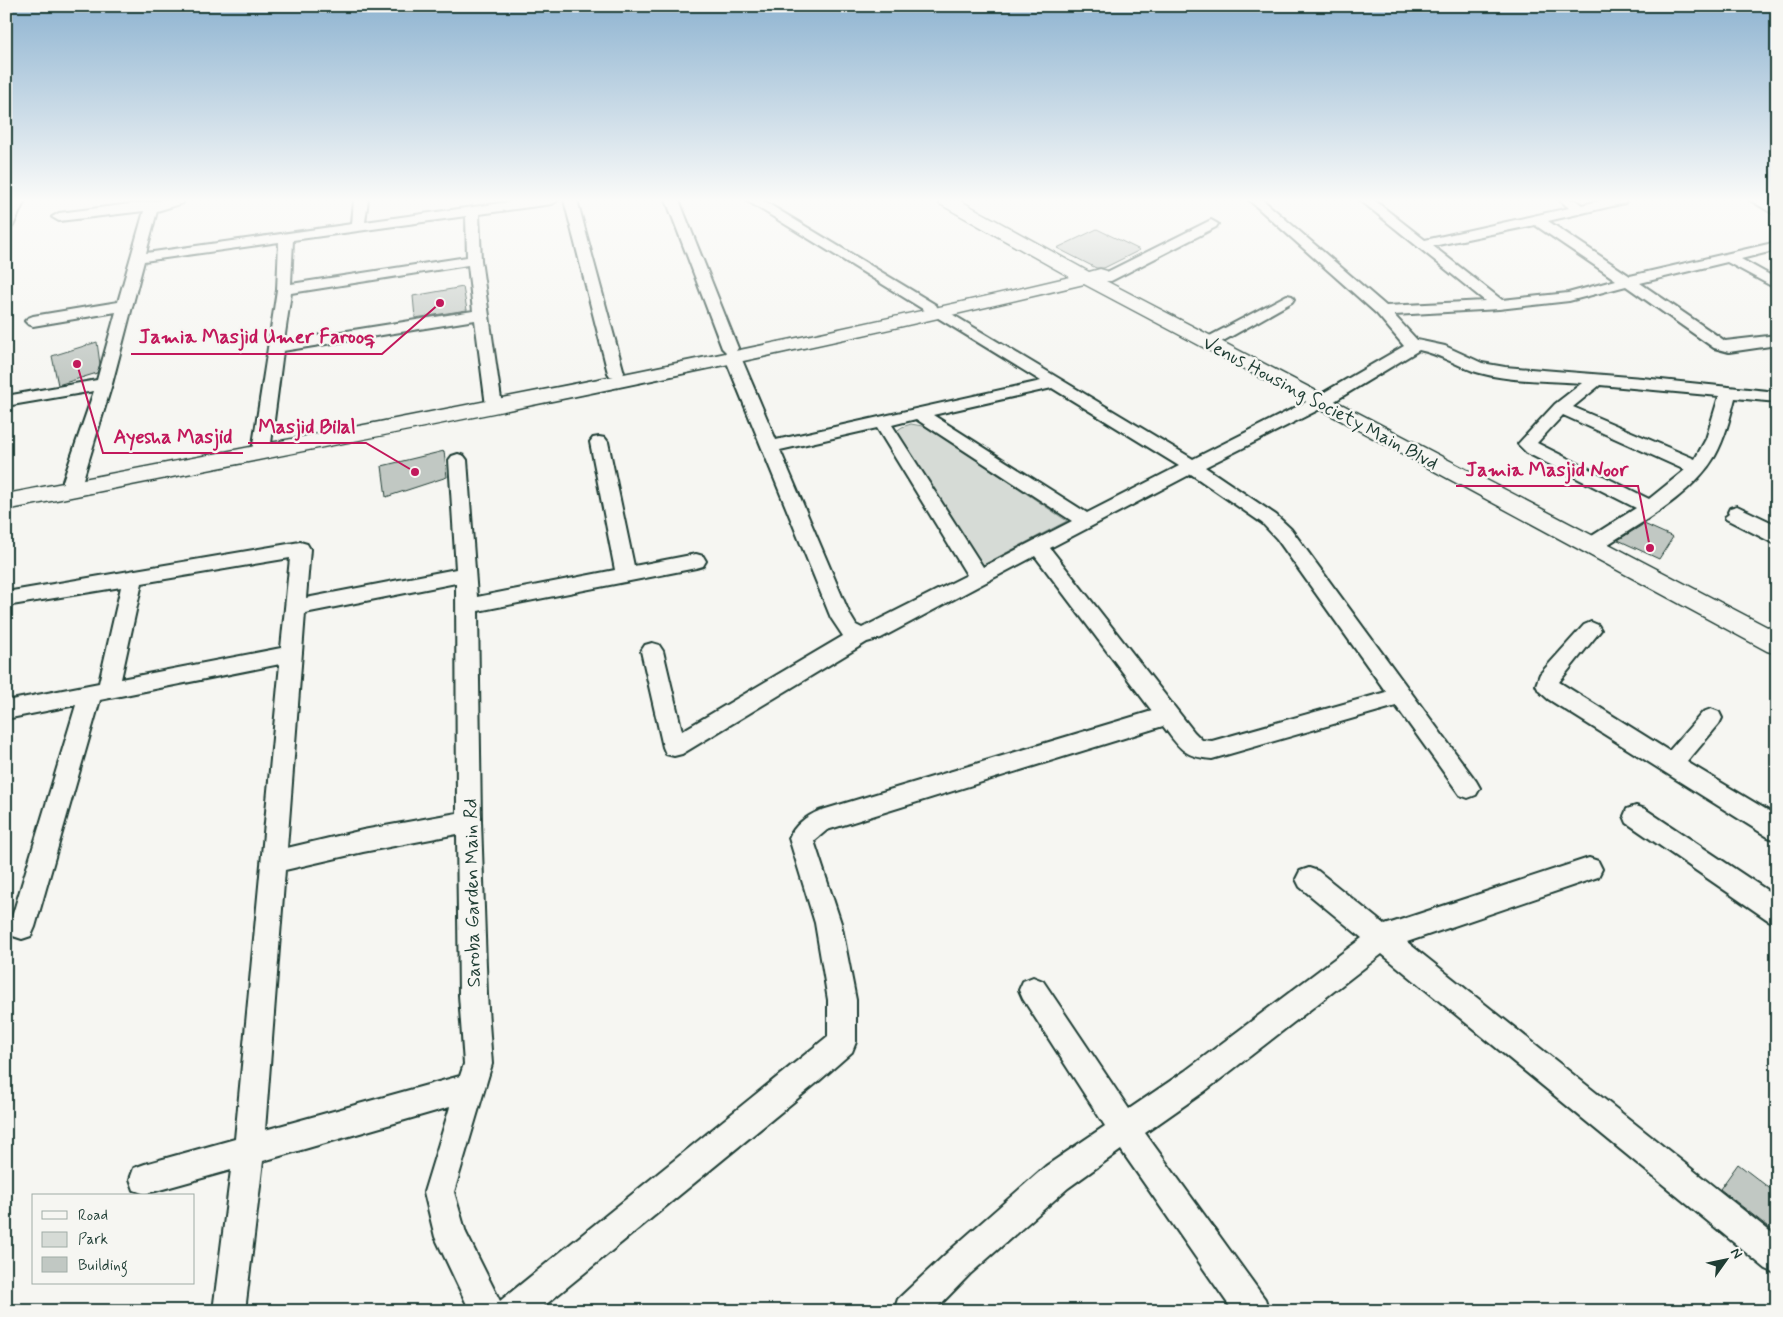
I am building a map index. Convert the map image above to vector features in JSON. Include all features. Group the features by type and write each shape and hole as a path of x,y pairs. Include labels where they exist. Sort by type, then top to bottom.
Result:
{"street":[{"path":"72,485 104,384 137,261"},
{"path":"261,448 277,347 284,290 285,261"},
{"path":"284,290 465,261"},
{"path":"474,261 494,402"},
{"path":"586,261 617,376"},
{"path":"696,261 731,352 841,618 849,630 860,636"},
{"path":"854,261 1192,466 1269,519 1284,534 1468,788"},
{"name":"Venus Housing Society Main Blvd","path":"1066,261 1596,542 1777,644"},
{"name":"Venus Housing Society Main Blvd","path":"1069,261 1093,275"},
{"path":"6,494 72,485 494,402 1093,275 1124,261"},
{"path":"1325,261 1382,311 1412,344 1439,349 1478,367 1505,372 1642,383 1777,397"},
{"path":"1445,261 1499,305"},
{"path":"1599,261 1720,345 1729,347 1777,340"},
{"path":"1382,311 1499,305 1569,297 1709,261"},
{"path":"1736,261 1776,283"},
{"path":"1214,340 1286,299"},
{"path":"33,321 124,306"},
{"path":"277,347 481,314"},
{"path":"652,651 674,747 860,636 874,632 1039,548 1192,466 1327,398 1395,360 1412,348 1412,344"},
{"path":"1596,380 1561,408 1527,444 1533,449 1648,506"},
{"path":"770,447 1054,383"},
{"path":"6,401 104,384"},
{"path":"1596,542 1674,489 1702,463 1714,436 1728,392"},
{"path":"1561,408 1696,468"},
{"path":"919,414 1087,522"},
{"path":"882,422 979,577"},
{"path":"600,442 626,575"},
{"name":"Saroba Garden Main Rd","path":"458,460 468,606 469,821 473,995 478,1064 439,1192 451,1237 487,1311"},
{"path":"6,502 72,485"},
{"path":"1733,515 1777,533"},
{"name":"Venus Housing Society Main Blvd","path":"1596,542 1777,630"},
{"path":"1039,548 1186,739 1196,749 1212,750 1401,696"},
{"path":"6,599 300,549 249,1150 229,1311"},
{"path":"468,606 696,561"},
{"path":"296,607 466,574"},
{"path":"22,927 99,692 133,577"},
{"path":"1591,630 1548,680 1547,685 1556,693 1777,829"},
{"path":"6,710 291,654"},
{"path":"512,1311 809,1071 842,1042 842,1000 828,923 801,838 819,822 1168,715"},
{"path":"1672,763 1711,718"},
{"path":"1636,816 1777,912"},
{"path":"274,862 363,841 469,821"},
{"path":"910,1311 958,1263 1057,1177 1195,1082 1382,938 1589,869"},
{"path":"1309,879 1777,1258"},
{"path":"1033,990 1125,1130 1253,1311"},
{"path":"145,1179 471,1087"}],"lane":[{"path":"1733,515 1777,542"}],"green space":[{"path":"911,424 928,427 1067,521 983,565 895,432"}],"building":[{"path":"1083,261 1117,261 1104,268 1096,268"},
{"path":"463,287 467,310 415,318 413,296"},
{"path":"97,342 100,364 97,373 58,385 52,356"},
{"path":"444,451 447,477 386,497 382,466"},
{"path":"1644,524 1673,537 1659,559 1618,540"},
{"path":"1738,1164 1777,1194 1777,1234 1720,1189"}],"place":[{"name":"Jamia Masjid Umer Farooq","path":"440,303"},
{"name":"Ayesha Masjid","path":"77,364"},
{"name":"Masjid Bilal","path":"415,472"},
{"name":"Jamia Masjid Noor","path":"1650,548"}]}
